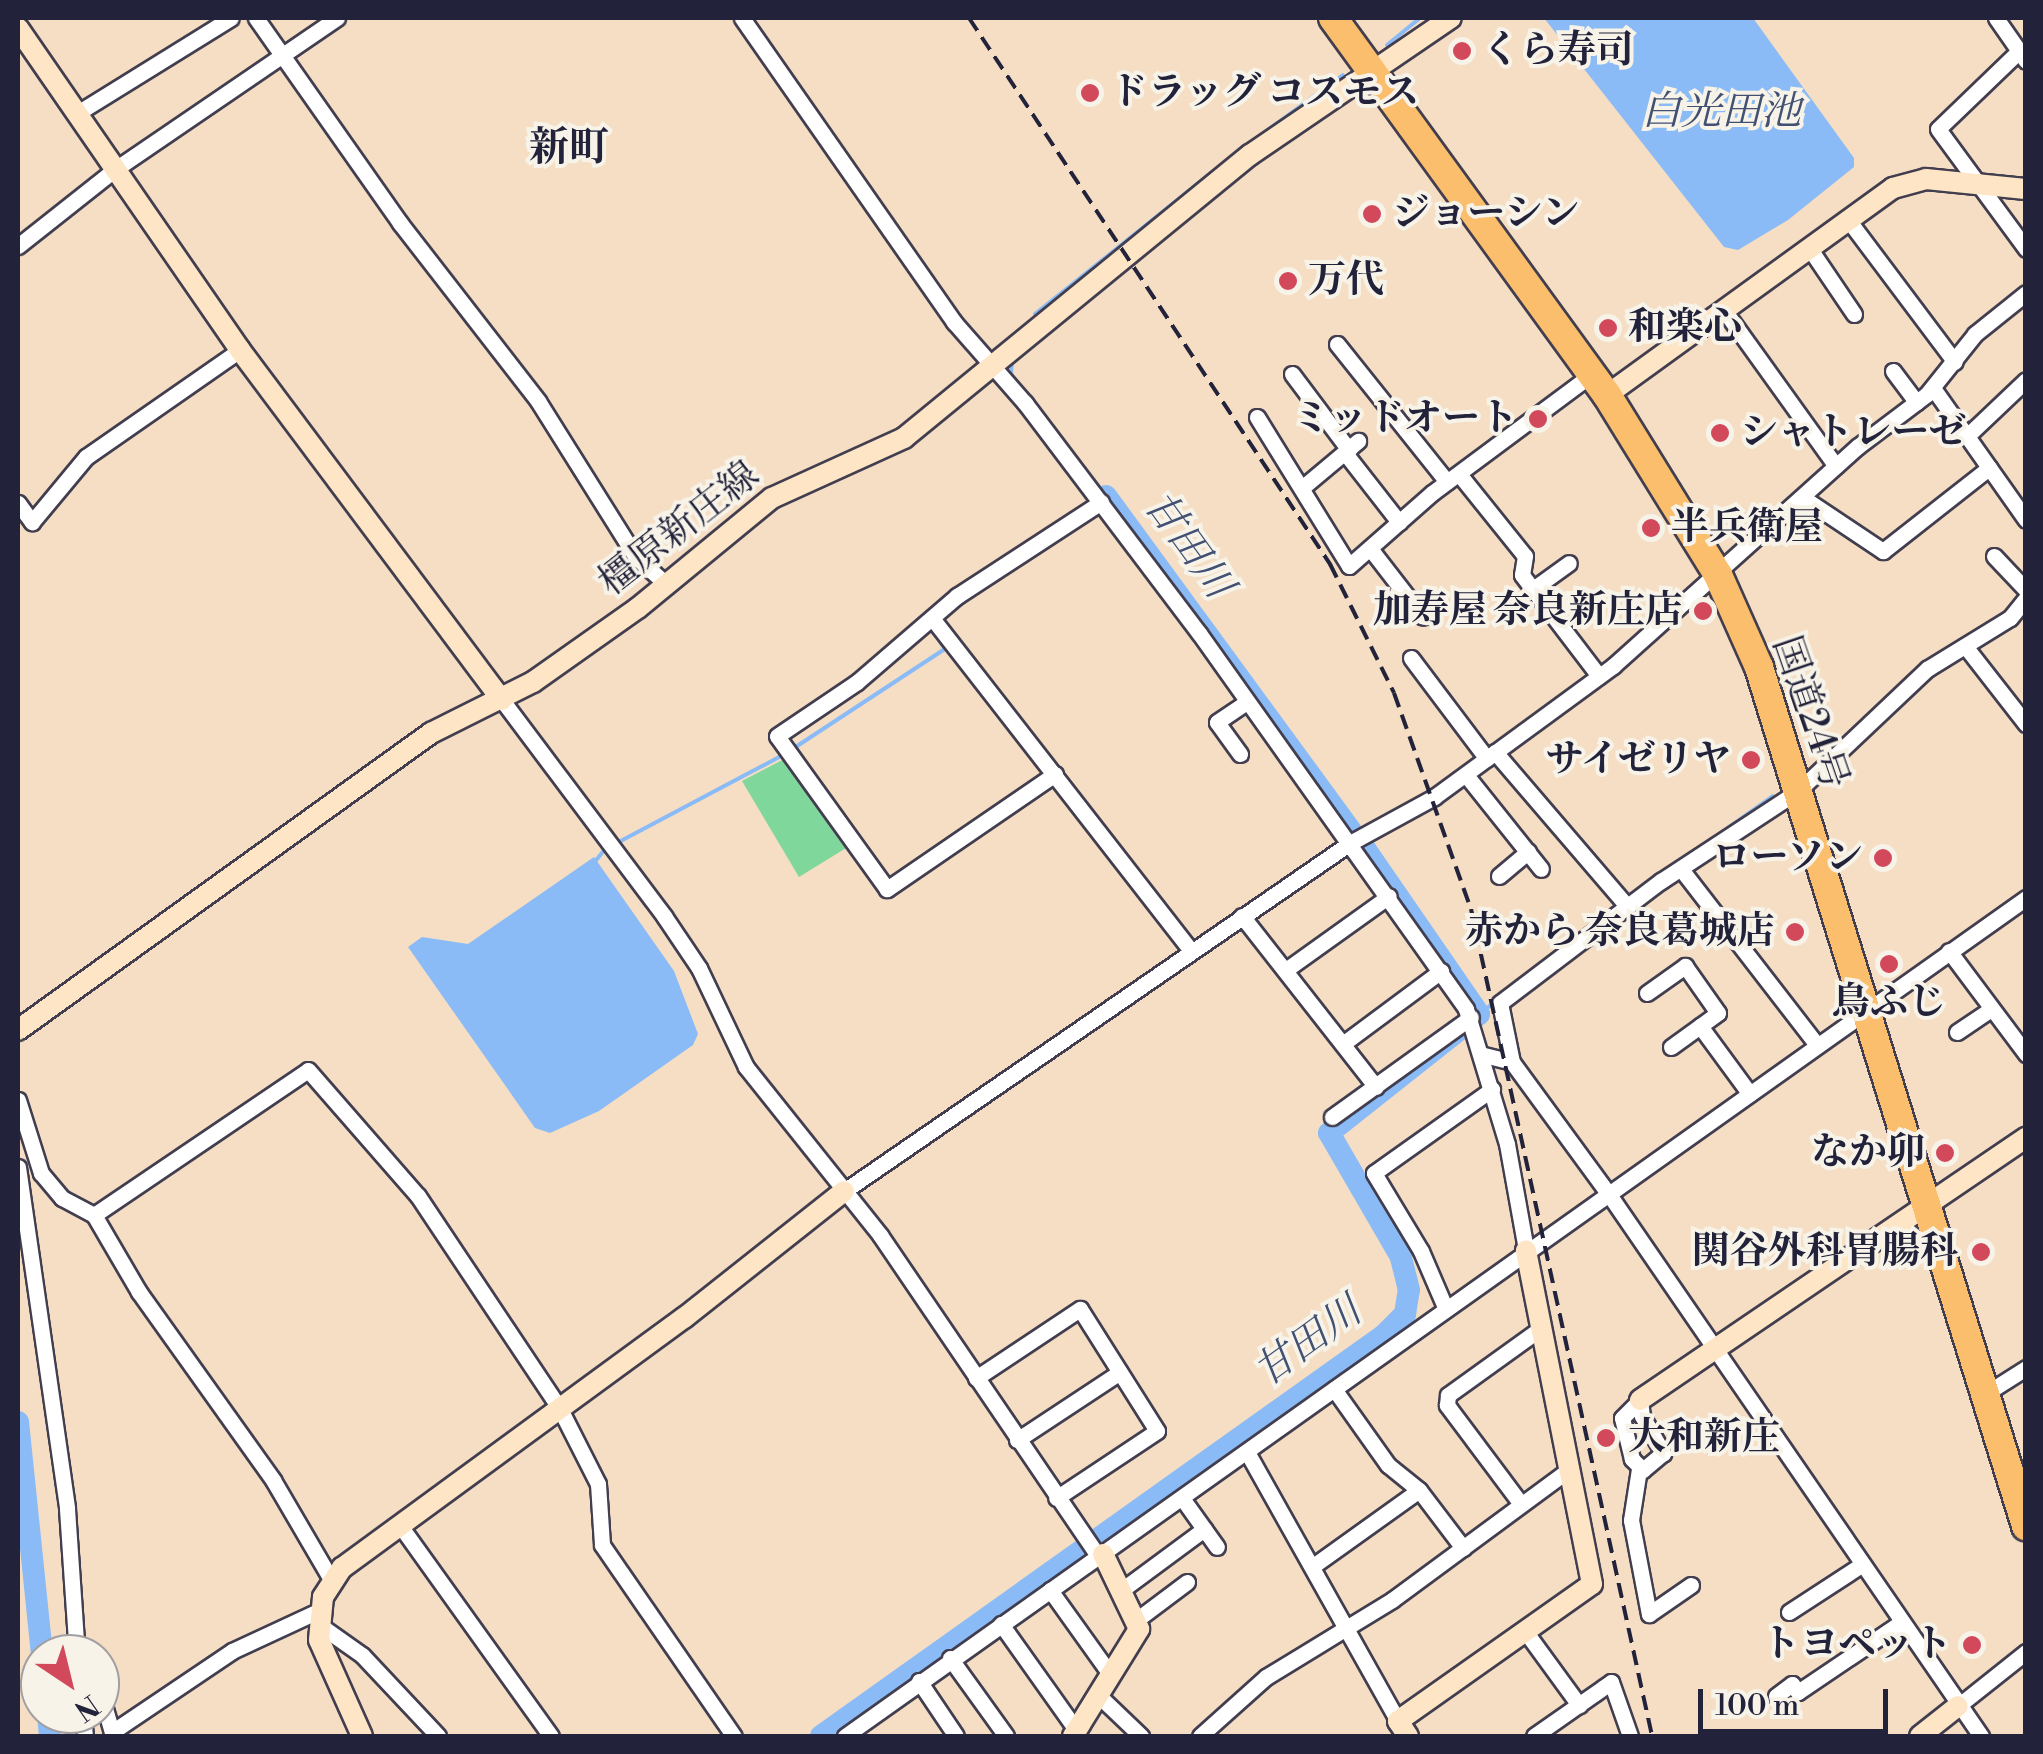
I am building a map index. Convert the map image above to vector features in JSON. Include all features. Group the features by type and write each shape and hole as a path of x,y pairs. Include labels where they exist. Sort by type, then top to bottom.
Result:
{"highway":[{"name":"国道24号","path":"1333,18 1600,384 1718,575 1759,667 2026,1526"}],"street":[{"path":"76,114 231,18"},
{"path":"256,18 286,53 388,208 538,401 636,558 664,582"},
{"path":"18,246 114,170 338,18"},
{"path":"742,18 954,322 1100,502 1389,896 1474,1024 1484,1054 1526,1250 1592,1584 1525,1631 1403,1729 1350,1628 1248,1452"},
{"name":"橿原新庄線","path":"18,1030 431,733 502,700 626,616 792,484 904,438 1250,154 1374,75 1451,18"},
{"path":"1996,18 2021,50 1938,129 2026,249"},
{"path":"18,28 240,350 613,847 699,968 746,1066 844,1191 1056,1498 1100,1554 1139,1618 1139,1629 1108,1671 1075,1734 1000,1624"},
{"path":"1257,416 1349,566 1372,551 1399,522 1452,478 1600,384 1726,313 1909,182 2026,189"},
{"path":"1849,222 1955,362"},
{"path":"1812,252 1854,314"},
{"path":"362,1736 324,1659 318,1618 332,1580 399,1524 560,1408 844,1191 1350,843 1466,775 1599,676 1805,499 1836,466 1932,388 1975,334 2026,293"},
{"path":"1726,313 1836,466"},
{"path":"1337,344 1525,556 1522,575 1599,676"},
{"path":"18,503 32,522 58,482 86,456 240,350"},
{"path":"1893,370 1916,402"},
{"path":"1292,374 1350,448 1399,522"},
{"path":"1967,436 2026,380"},
{"path":"1932,388 1988,468 2020,500 2026,520"},
{"path":"1303,487 1350,448"},
{"path":"1805,499 1884,551 1988,468"},
{"path":"1055,774 887,890 777,736 857,682 1100,502"},
{"path":"1372,551 1423,616"},
{"path":"1994,556 2026,590"},
{"path":"1533,589 1569,563"},
{"path":"1981,1736 1899,1624 1608,1193 1512,1062 1500,1003 1625,903 1798,791 1927,669 2010,618 2026,598"},
{"path":"936,623 1191,951"},
{"path":"1966,646 2026,724"},
{"path":"1411,658 1491,756 1625,903"},
{"path":"1240,754 1218,722 1248,702"},
{"path":"1466,775 1542,869"},
{"path":"1499,876 1528,852"},
{"path":"1682,869 1817,1045"},
{"path":"1287,969 1389,896"},
{"path":"845,1736 865,1730 950,1658 1248,1452 1445,1306 1750,1094 1864,1008 2026,898"},
{"path":"1242,916 1376,1087"},
{"path":"1948,950 2026,1054"},
{"path":"1647,993 1685,966 1718,1012 1671,1047"},
{"path":"1344,1043 1441,971"},
{"path":"1956,1032 1990,1010"},
{"path":"1332,1117 1474,1024"},
{"path":"1700,1026 1750,1094"},
{"path":"1484,1054 1512,1062"},
{"path":"94,1215 308,1070 418,1196 560,1408 598,1484 602,1546 734,1736"},
{"path":"1445,1306 1374,1173 1492,1089"},
{"path":"18,1100 41,1173 62,1198 94,1215 139,1292 273,1480 332,1580"},
{"path":"1690,1584 1649,1614 1631,1520 1638,1469 1622,1418 1640,1400 1714,1348 2026,1138"},
{"path":"18,1167 68,1509 75,1632"},
{"path":"976,1378 1080,1309 1158,1431 1056,1498"},
{"path":"1521,1504 1447,1404 1448,1396 1540,1329"},
{"path":"1986,1394 2026,1368"},
{"path":"1017,1440 1120,1372"},
{"path":"1334,1389 1388,1465 1419,1490 1463,1548"},
{"path":"1638,1469 1650,1469 1664,1452 1642,1416 1640,1400"},
{"path":"1200,1736 1266,1677 1350,1628 1568,1471"},
{"path":"1313,1566 1419,1490"},
{"path":"1182,1498 1217,1548"},
{"path":"399,1524 551,1736"},
{"path":"1123,1588 1204,1530"},
{"path":"1789,1612 1861,1565"},
{"path":"1139,1618 1187,1582"},
{"path":"1050,1590 1108,1671"},
{"path":"120,1728 232,1651 318,1618"},
{"path":"318,1618 362,1655 438,1736"},
{"path":"1776,1696 1792,1684 1798,1692 1899,1624"},
{"path":"1525,1631 1579,1704"},
{"path":"1920,1736 2026,1652"},
{"path":"950,1658 1006,1736"},
{"path":"919,1682 956,1736"},
{"path":"1534,1736 1611,1682 1630,1736"},
{"path":"1097,1694 1142,1736"}],"green space":[{"path":"788,757 851,845 799,877 742,781"}],"water":[{"name":"白光田池","path":"1544,18 1753,18 1854,158 1854,167 1788,220 1738,250 1724,247"},
{"path":"594,857 674,971 698,1034 693,1045 599,1111 550,1133 535,1128 408,947 422,937 468,944"}],"waterway":[{"path":"1387,45 1420,18"},
{"path":"1246,146 1343,75"},
{"path":"1035,314 1215,170"},
{"path":"1012,362 1011,374 1106,496"},
{"name":"甘田川","path":"1106,496 1351,831"},
{"path":"941,621 956,607"},
{"path":"791,750 945,649 936,635"},
{"path":"615,844 783,755"},
{"path":"1728,828 1773,796"},
{"path":"593,864 606,848"},
{"name":"甘田川","path":"821,1736 1384,1335 1405,1314 1409,1290 1401,1257 1329,1133 1479,1014 1365,849"},
{"path":"1479,1014 1496,1001"},
{"path":"18,1422 40,1634"}],"railway":[{"path":"969,18 1330,564 1394,693 1471,909 1652,1736"}],"place":[{"name":"くら寿司","path":"1462,51"},
{"name":"ドラッグ コスモス","path":"1090,93"},
{"name":"ジョーシン","path":"1372,214"},
{"name":"万代","path":"1288,281"},
{"name":"和楽心","path":"1608,328"},
{"name":"ミッドオート","path":"1538,419"},
{"name":"シャトレーゼ","path":"1720,433"},
{"name":"半兵衛屋","path":"1651,528"},
{"name":"加寿屋 奈良新庄店","path":"1703,611"},
{"name":"サイゼリヤ","path":"1751,760"},
{"name":"ローソン","path":"1883,858"},
{"name":"赤から 奈良葛城店","path":"1795,932"},
{"name":"鳥ふじ","path":"1889,964"},
{"name":"なか卯","path":"1945,1153"},
{"name":"関谷外科胃腸科","path":"1981,1252"},
{"name":"大和新庄","path":"1606,1438"},
{"name":"トヨペット","path":"1972,1645"}],"district":[{"name":"新町","path":"569,148"}]}
